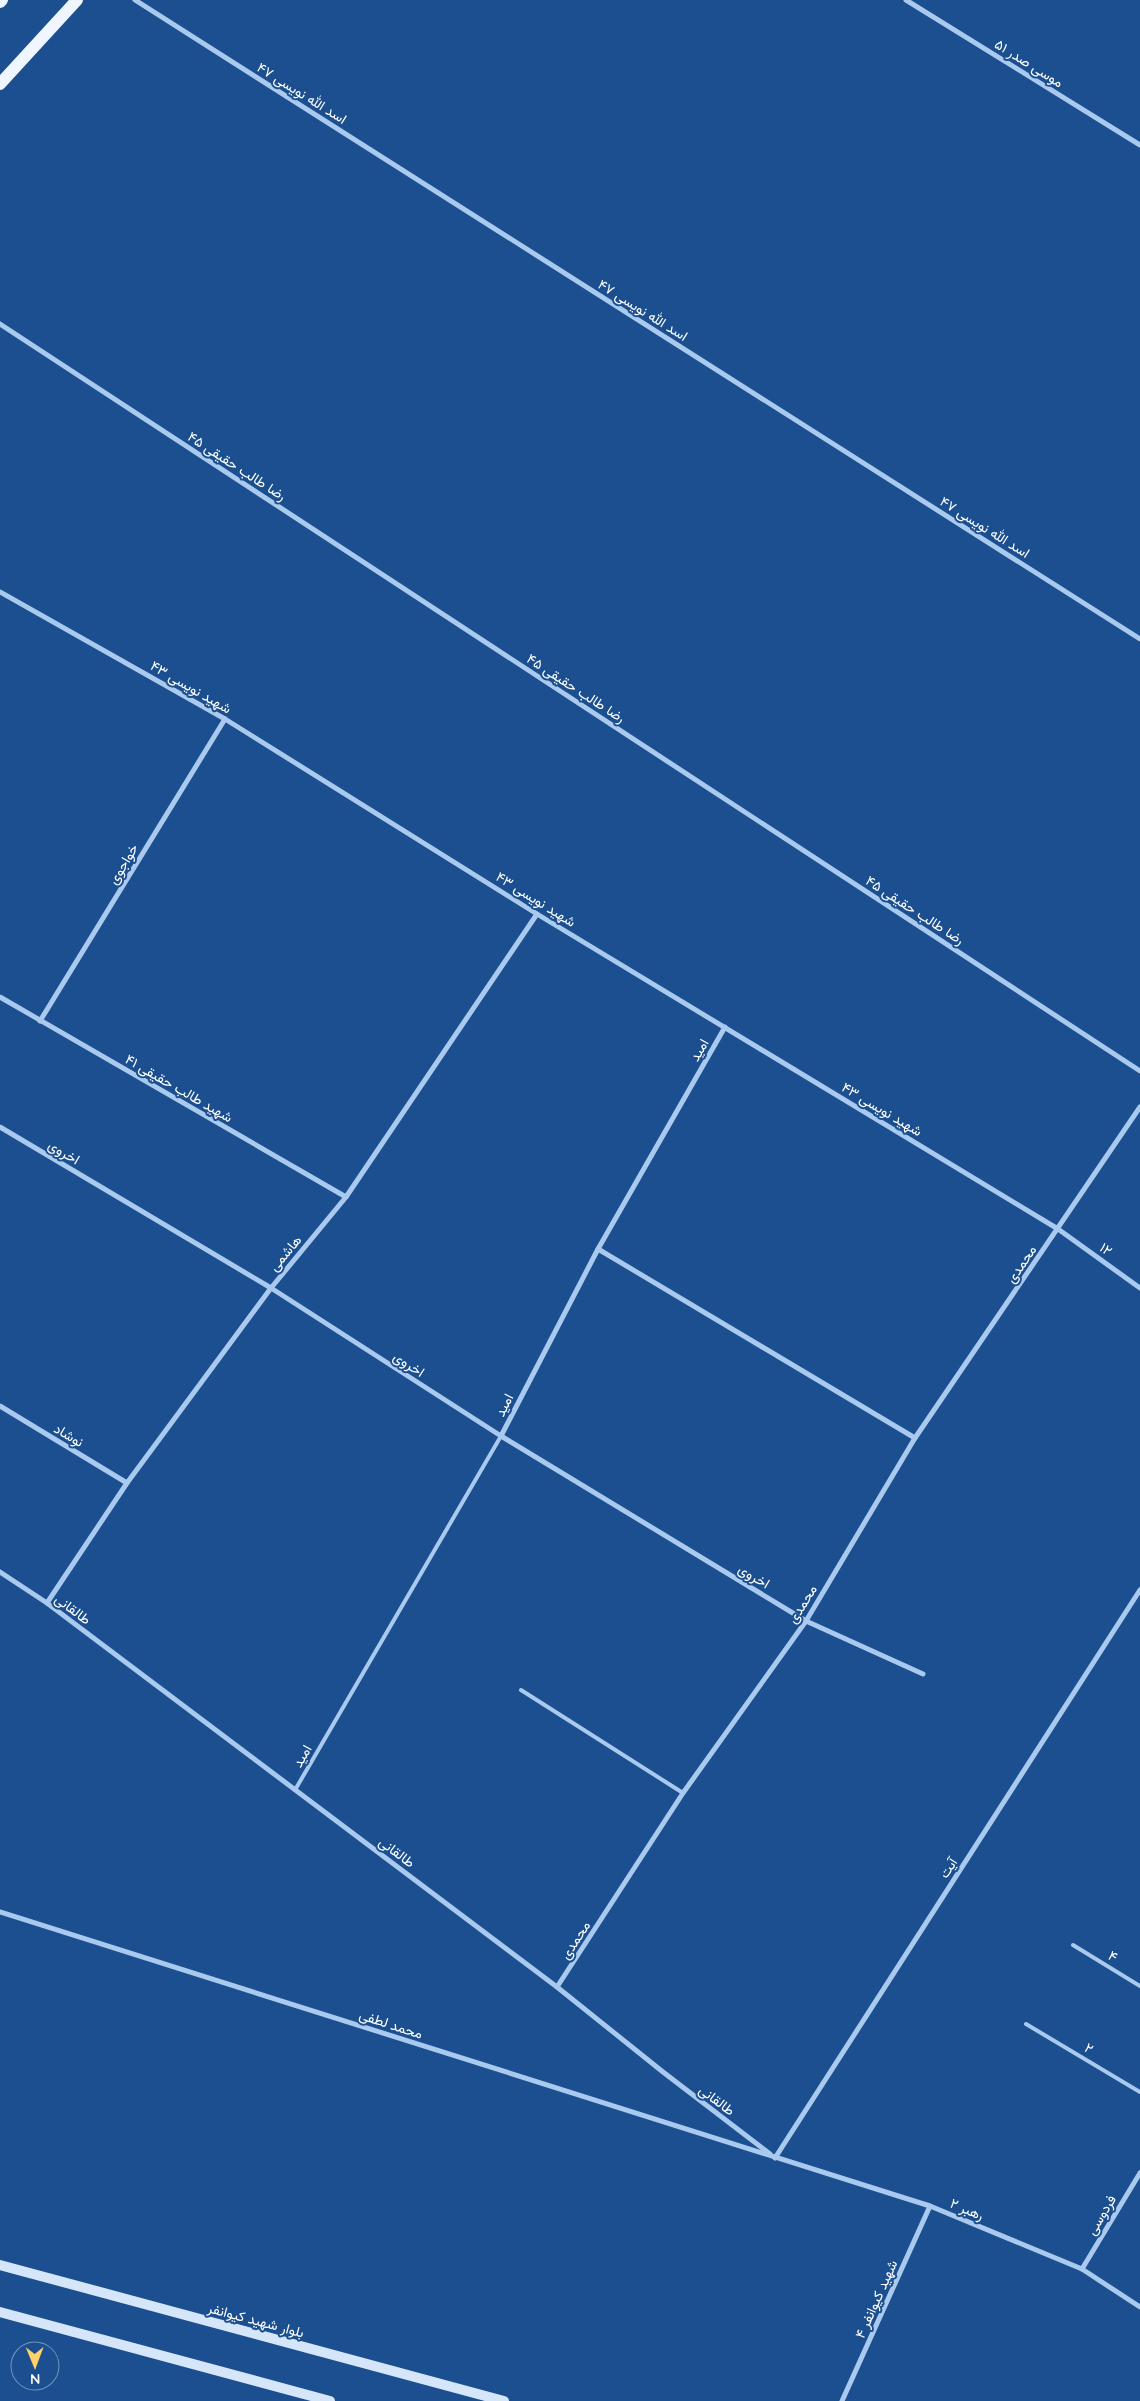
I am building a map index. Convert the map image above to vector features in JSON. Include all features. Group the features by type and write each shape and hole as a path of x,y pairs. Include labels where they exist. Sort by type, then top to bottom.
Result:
{"main road":[{"path":"0,84 77,0"},
{"name":"بلوار شهید کیوانفر","path":"0,2265 504,2401"},
{"path":"0,2312 330,2401"}],"street":[{"name":"۴۷ اسد الله نویسی","path":"135,0 1140,638"},
{"name":"موسی صدر ۵۱","path":"906,0 1140,145"},
{"name":"۴۵ رضا طالب حقیقی","path":"0,324 1140,1071"},
{"name":"۴۳ شهید نویسی","path":"0,592 225,719 537,914 1058,1229"},
{"name":"خواجوی","path":"40,1021 225,719"},
{"name":"هاشمی","path":"47,1603 126,1483 271,1288 346,1197 537,914"},
{"name":"۴۱ شهید طالب حقیقی","path":"0,997 346,1197"},
{"name":"امید","path":"501,1436 598,1249 725,1027"},
{"name":"محمدی","path":"557,1987 683,1793 806,1621 915,1438 1140,1107"},
{"name":"اخروی","path":"0,1127 271,1288 501,1436 806,1621 923,1674"},
{"name":"۱۲","path":"1058,1229 1140,1288"},
{"path":"598,1249 915,1438"},
{"name":"نوشاد","path":"0,1406 126,1483"},
{"name":"طالقانی","path":"0,1572 47,1603 557,1987 775,2158"},
{"name":"آیت","path":"775,2158 1140,1590"},
{"name":"محمد لطفی","path":"0,1912 775,2158"},
{"name":"رهبر ۲","path":"775,2158 930,2206 1082,2269 1140,2307"},
{"name":"فردوسی","path":"1082,2269 1140,2174"},
{"name":"شهید کیوانفر ۴","path":"842,2401 930,2206"}],"lane":[{"name":"امید","path":"295,1790 501,1436"},
{"path":"521,1690 683,1793"},
{"name":"۴","path":"1073,1945 1140,1986"},
{"name":"۲","path":"1026,2024 1140,2092"}]}
